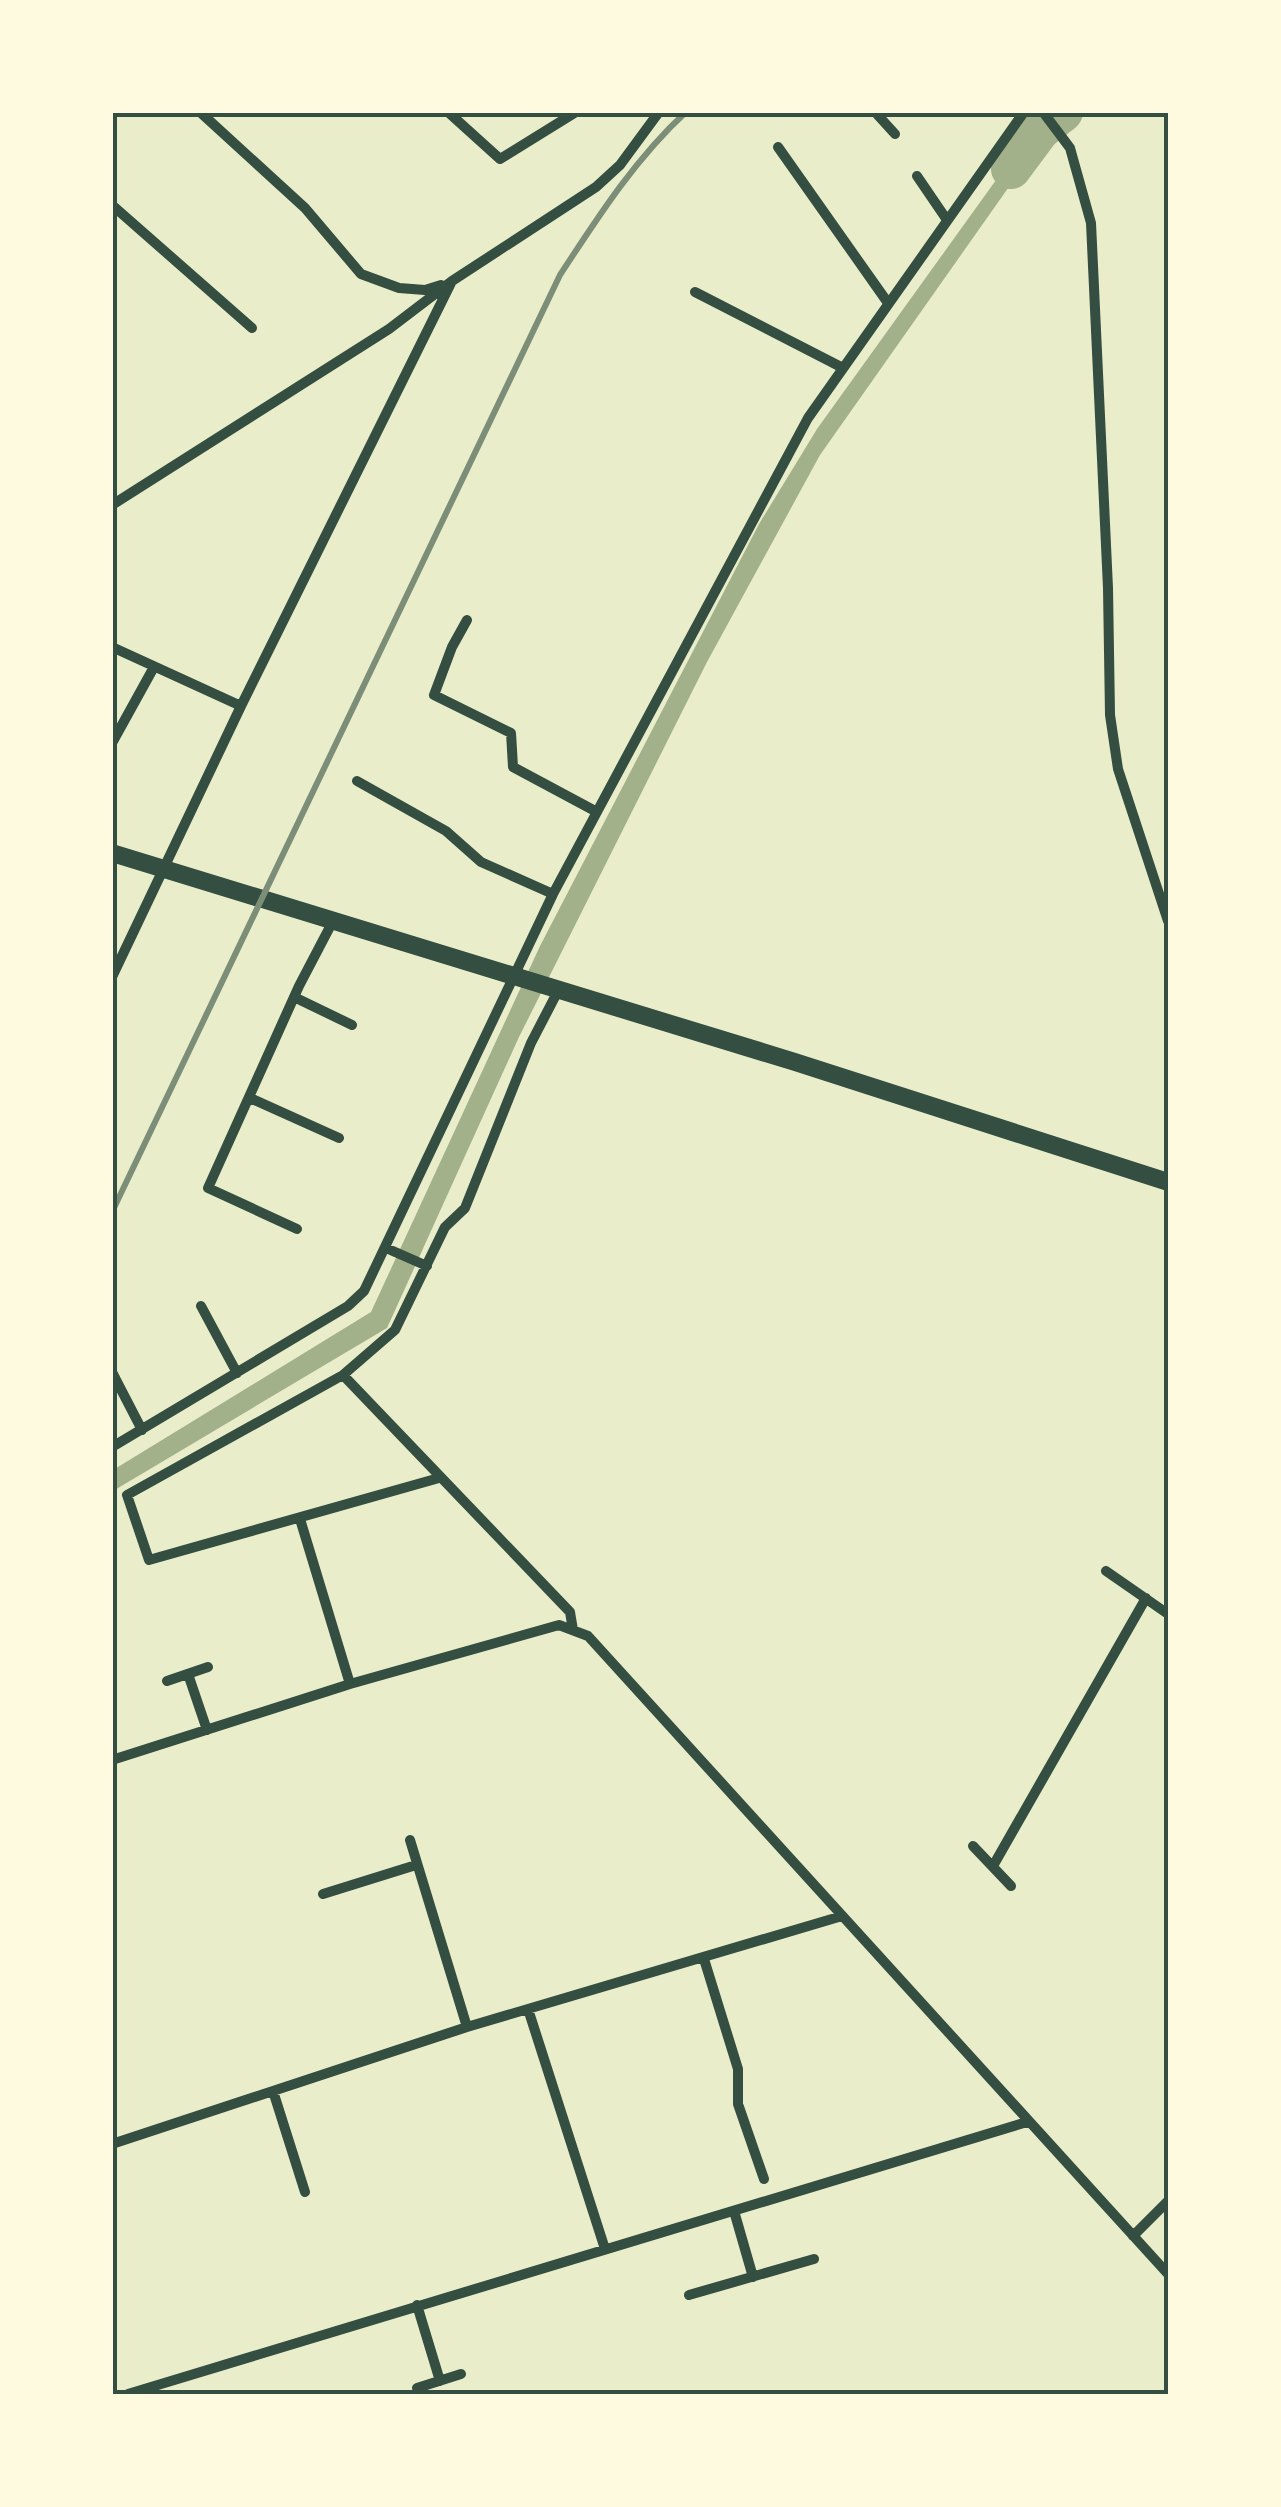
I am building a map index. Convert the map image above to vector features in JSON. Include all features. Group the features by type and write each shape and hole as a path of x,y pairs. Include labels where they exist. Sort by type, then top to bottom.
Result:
{"main road":[{"path":"112,852 1168,1182"}],"street":[{"path":"200,112 305,208 361,274 399,288 425,290 452,282"},
{"path":"448,112 500,159 576,112"},
{"path":"112,505 389,329 452,282 596,187 620,165 659,112"},
{"path":"875,112 895,134"},
{"path":"112,1448 348,1306 364,1291 390,1249 553,894 777,472 808,418 1024,112"},
{"path":"1043,112 1070,148 1091,223 1110,714 1118,769 1168,921"},
{"path":"778,148 888,303"},
{"path":"916,176 947,220"},
{"path":"112,204 252,328"},
{"path":"112,977 241,706 452,282"},
{"path":"695,292 843,368"},
{"path":"467,620 452,647 434,696 511,734 513,767 597,812"},
{"path":"112,647 241,706"},
{"path":"112,742 154,667"},
{"path":"357,781 446,831 481,862 553,894"},
{"path":"297,1229 208,1188 294,997 333,921"},
{"path":"438,1478 149,1560 127,1496 343,1375 395,1330 445,1226 465,1208 556,988"},
{"path":"294,997 352,1024"},
{"path":"250,1098 339,1138"},
{"path":"390,1249 423,1265"},
{"path":"200,1306 237,1372"},
{"path":"112,1372 142,1430"},
{"path":"343,1375 570,1612 572,1630"},
{"path":"300,1518 350,1684"},
{"path":"1106,1571 1168,1614"},
{"path":"993,1866 1146,1598"},
{"path":"112,1760 350,1684 559,1625 588,1636 1168,2274"},
{"path":"167,1681 208,1667"},
{"path":"188,1674 207,1730"},
{"path":"410,1840 467,2026"},
{"path":"973,1846 1012,1886"},
{"path":"323,1894 416,1865"},
{"path":"112,2144 467,2026 842,1916"},
{"path":"704,1959 738,2069 738,2104 764,2178"},
{"path":"528,2009 605,2249"},
{"path":"273,2091 304,2192"},
{"path":"128,2394 1027,2122"},
{"path":"1133,2236 1168,2201"},
{"path":"734,2211 753,2276"},
{"path":"689,2295 814,2259"},
{"path":"417,2305 440,2381"},
{"path":"418,2388 461,2374"}],"shaded area":[{"path":"1037,123 1049,130 820,455 707,662 519,1037 387,1328 113,1491 113,1470 371,1312 540,946 759,524 817,429"}],"waterway":[{"path":"1011,169 1040,130 1063,112"}],"railway":[{"path":"112,1212 560,275 634,169 686,112"}]}
